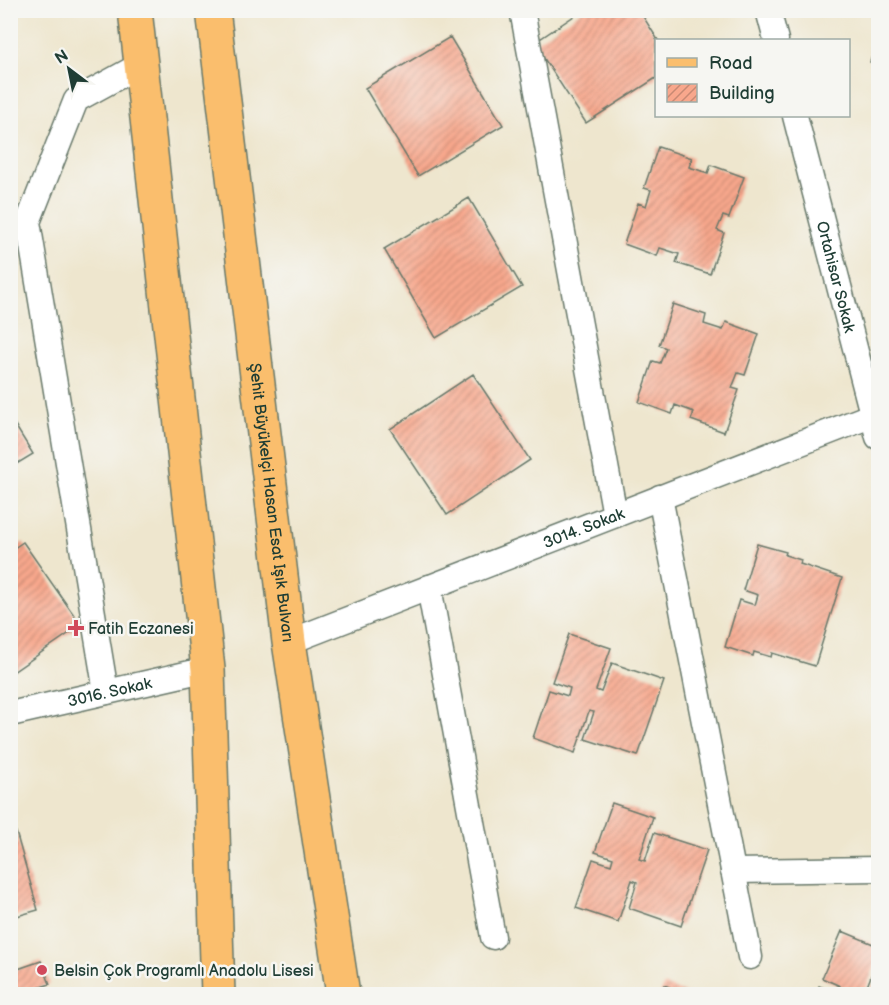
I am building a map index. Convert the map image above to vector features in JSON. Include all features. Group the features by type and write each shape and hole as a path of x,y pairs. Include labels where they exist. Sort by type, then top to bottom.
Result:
{"main road":[{"path":"135,10 208,669 218,994"},
{"name":"Şehit Büyükelçi Hasan Esat Işık Bulvarı","path":"213,10 289,642 343,994"}],"street":[{"path":"522,10 615,515"},
{"path":"768,10 776,39"},
{"path":"106,692 28,222 76,100 140,65"},
{"name":"Ortahisar Sokak","path":"795,117 876,422"},
{"name":"3014. Sokak","path":"289,642 660,497 876,422"},
{"path":"660,497 750,957"},
{"path":"429,587 493,937"},
{"name":"3016. Sokak","path":"10,714 208,669"},
{"path":"734,871 879,869"}],"building":[{"path":"583,10 639,10 657,39 655,39 655,79 586,123 534,43"},
{"path":"450,37 503,125 418,176 365,88"},
{"path":"878,37 878,65 870,62"},
{"path":"658,147 692,158 689,167 708,173 711,165 744,177 729,218 723,216 717,230 724,233 710,274 676,263 679,254 660,248 657,256 624,244 638,203 646,206 651,190 644,188"},
{"path":"469,198 522,287 436,338 384,249"},
{"path":"673,304 706,315 704,324 723,330 726,322 759,334 745,375 738,373 732,388 739,390 724,432 691,420 694,412 675,405 672,414 639,402 653,361 660,363 666,348 659,345"},
{"path":"473,374 530,460 447,515 390,429"},
{"path":"10,417 33,454 10,468"},
{"path":"23,542 81,625 10,674 10,551"},
{"path":"757,544 786,552 785,555 801,560 800,564 842,578 815,666 772,653 771,657 754,652 753,656 725,647 739,600 755,605 758,595 743,590"},
{"path":"569,634 611,648 596,690 601,692 612,663 664,681 638,756 585,739 594,712 589,711 575,753 533,738 549,690 568,696 570,688 552,682"},
{"path":"612,803 653,817 639,859 645,861 654,833 707,850 681,926 629,908 637,882 632,880 618,922 576,908 593,859 611,865 613,858 595,852"},
{"path":"16,832 38,910 10,918 10,834"},
{"path":"842,931 878,946 878,958 866,989 871,991 878,973 878,994 816,994 819,986 837,993 840,986 822,978"},
{"path":"10,959 15,970 41,961 50,984 38,988 40,994 10,994"},
{"path":"664,985 687,994 660,994"}],"place":[{"name":"Fatih Eczanesi","path":"76,628"},
{"name":"Belsin Çok Programlı Anadolu Lisesi","path":"42,970"}]}
